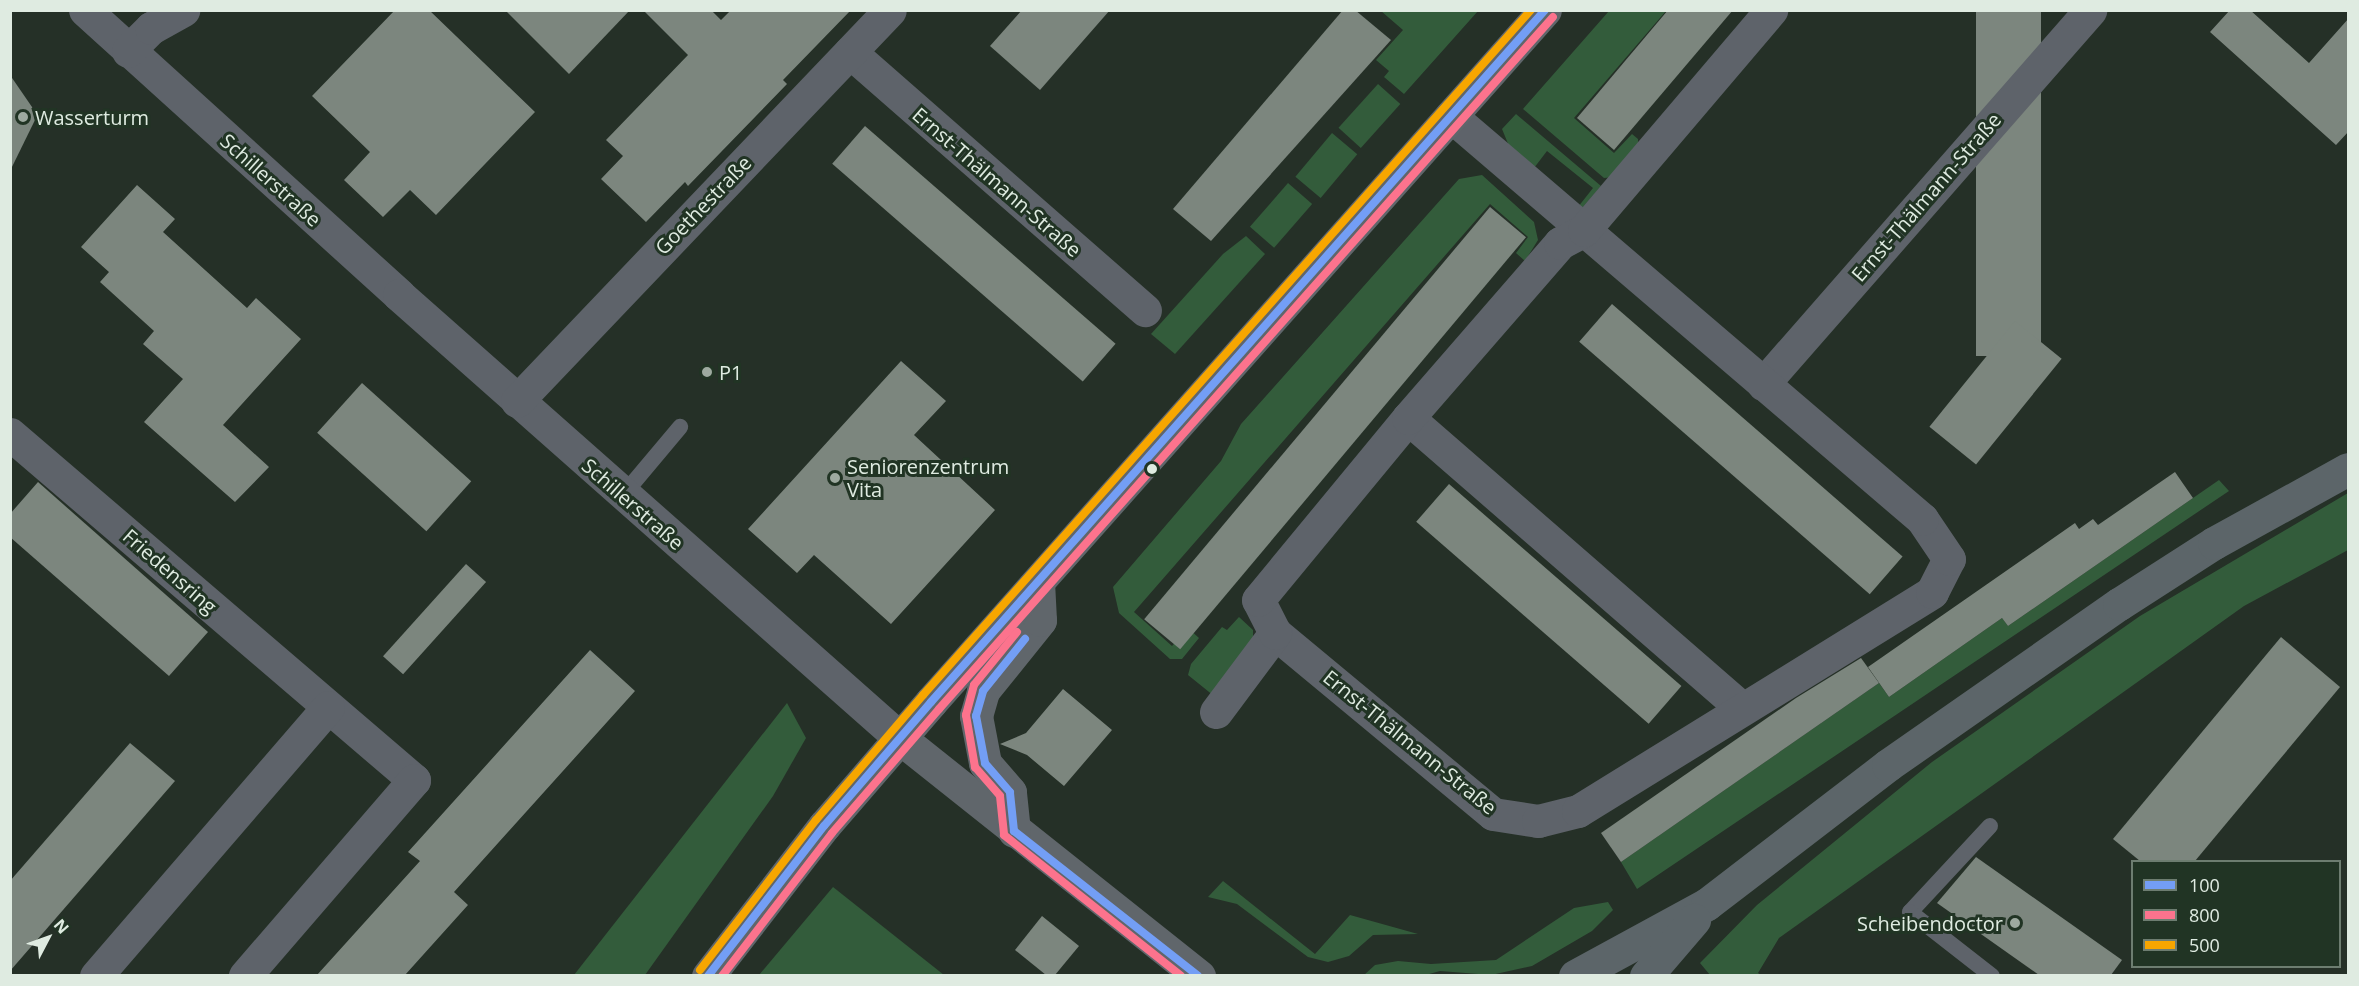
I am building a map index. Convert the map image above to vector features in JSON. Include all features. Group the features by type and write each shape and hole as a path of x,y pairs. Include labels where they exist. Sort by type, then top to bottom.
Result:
{"main road":[{"path":"708,975 824,826 1545,10"},
{"path":"1575,975 1707,904 1888,765 2119,604 2214,543 2349,469"},
{"path":"1014,831 1010,792 985,763 976,716 983,691 1040,620 1038,582"},
{"name":"Schillerstraße","path":"901,739 1014,831 1199,975"},
{"path":"1646,975 1707,904"}],"street":[{"name":"Schillerstraße","path":"85,10 517,401 901,739"},
{"path":"128,51 152,28 183,10"},
{"name":"Goethestraße","path":"517,401 581,331 890,10"},
{"name":"Ernst-Thälmann-Straße","path":"1451,116 1584,231 1922,519 1949,559 1932,592 1578,811 1538,821 1493,814 1275,633 1258,600 1407,418 1560,243 1584,231 1771,10"},
{"name":"Ernst-Thälmann-Straße","path":"1763,384 2090,10"},
{"name":"Ernst-Thälmann-Straße","path":"850,52 1145,310"},
{"path":"1407,418 1742,708"},
{"name":"Friedensring","path":"11,435 414,780 245,975"},
{"path":"1216,712 1275,633"},
{"path":"96,975 328,707"}],"lane":[{"path":"623,495 680,427"},
{"path":"1990,826 1910,912 1992,975"}],"green space":[{"path":"1381,11 1478,11 1404,94 1384,77 1389,71 1376,60 1403,30"},
{"path":"1609,11 1666,11 1574,118 1614,153 1632,134 1638,139 1638,146 1614,177 1604,178 1523,109"},
{"path":"1378,84 1400,104 1361,148 1339,128"},
{"path":"1516,114 1601,186 1583,207 1578,207 1593,188 1547,151 1534,168 1509,146 1502,129"},
{"path":"1332,133 1357,154 1321,198 1295,177"},
{"path":"1482,175 1534,222 1538,240 1525,261 1516,253 1528,237 1490,204 1134,612 1172,646 1188,628 1199,638 1182,659 1170,659 1119,613 1113,587 1221,461 1241,424 1459,179"},
{"path":"1288,183 1312,204 1274,248 1250,227"},
{"path":"1246,236 1265,254 1175,354 1151,334 1223,254"},
{"path":"2219,480 2229,491 1637,889 1621,862 1879,683 1889,697 2002,618 2008,626"},
{"path":"2348,493 2348,550 2244,606 1779,938 1758,973 1761,975 1710,975 1700,963 1757,905 1932,762 2140,616"},
{"path":"1239,617 1253,630 1253,645 1214,696 1188,675 1191,664 1222,627 1227,630"},
{"path":"787,703 806,738 773,796 645,975 574,975"},
{"path":"1223,881 1315,954 1350,915 1418,934 1373,935 1349,956 1328,962 1308,957 1237,904 1208,897"},
{"path":"833,887 944,975 759,975"},
{"path":"1608,902 1613,910 1592,931 1532,966 1491,975 1440,971 1422,976 1364,975 1375,965 1398,961 1431,964 1496,960 1574,908"}],"building":[{"path":"395,10 429,10 535,112 436,215 410,190 383,217 344,180 370,152 312,96"},
{"path":"505,10 630,10 569,74"},
{"path":"643,10 711,10 721,20 731,10 851,10 783,80 787,84 688,186 685,182 646,222 601,179 623,156 606,140 688,55"},
{"path":"1022,10 1110,10 1040,90 990,46"},
{"path":"1343,10 1355,10 1391,40 1211,241 1173,209"},
{"path":"1668,10 1733,10 1614,150 1577,118"},
{"path":"1976,10 2041,10 2041,356 1976,356"},
{"path":"2230,10 2250,10 2309,63 2349,18 2349,131 2336,145 2210,32"},
{"name":"Wasserturm","path":"10,75 32,107 35,120 10,171"},
{"path":"865,126 1116,344 1083,382 832,164"},
{"path":"137,185 175,219 163,232 247,308 256,298 301,339 223,425 269,467 235,502 144,422 183,379 143,344 154,331 100,282 109,272 81,247"},
{"path":"1490,207 1526,237 1180,649 1144,619"},
{"path":"1612,304 1903,557 1870,594 1579,342"},
{"path":"2015,321 2062,359 1976,464 1929,427"},
{"name":"Seniorenzentrum Vita","path":"901,361 946,401 914,435 995,510 891,624 814,555 797,573 748,529"},
{"path":"362,383 471,481 426,531 317,433"},
{"path":"2175,472 2193,498 2008,626 2002,618 1889,697 1868,667 2075,523 2079,529 2093,519 2098,525"},
{"path":"38,482 208,632 169,676 10,537 10,514"},
{"path":"1449,484 1681,686 1649,724 1416,522"},
{"path":"466,564 486,582 403,674 383,656"},
{"path":"2281,637 2340,687 2196,860 2139,860 2113,839"},
{"path":"590,650 635,691 454,892 468,905 405,975 317,975 420,861 408,852"},
{"path":"1861,658 1879,683 1621,862 1601,833 1796,698"},
{"path":"1063,689 1112,730 1064,786 1027,755 1000,744 1026,733"},
{"path":"130,743 175,781 10,971 10,881"},
{"path":"1976,857 2122,960 2111,975 2039,975 1937,903"},
{"path":"1042,916 1079,946 1055,975 1046,975 1015,950"}],"transit line":[{"name":"500","path":"700,970 816,820 923,695 1531,10"},
{"name":"100","path":"708,976 824,826 931,702 1545,10"},
{"name":"800","path":"722,976 832,833 939,709 1553,17"},
{"name":"800","path":"1017,632 974,685 966,715 975,767 1000,796 1004,835 1181,976"},
{"name":"100","path":"1014,831 1010,792 985,763 976,716 983,691 1025,639"},
{"name":"100","path":"1014,831 1198,976"}],"place":[{"name":"Wasserturm","path":"23,117"},
{"name":"P1","path":"707,372"},
{"name":"Seniorenzentrum Vita","path":"835,478"},
{"name":"Scheibendoctor","path":"2015,923"}]}
